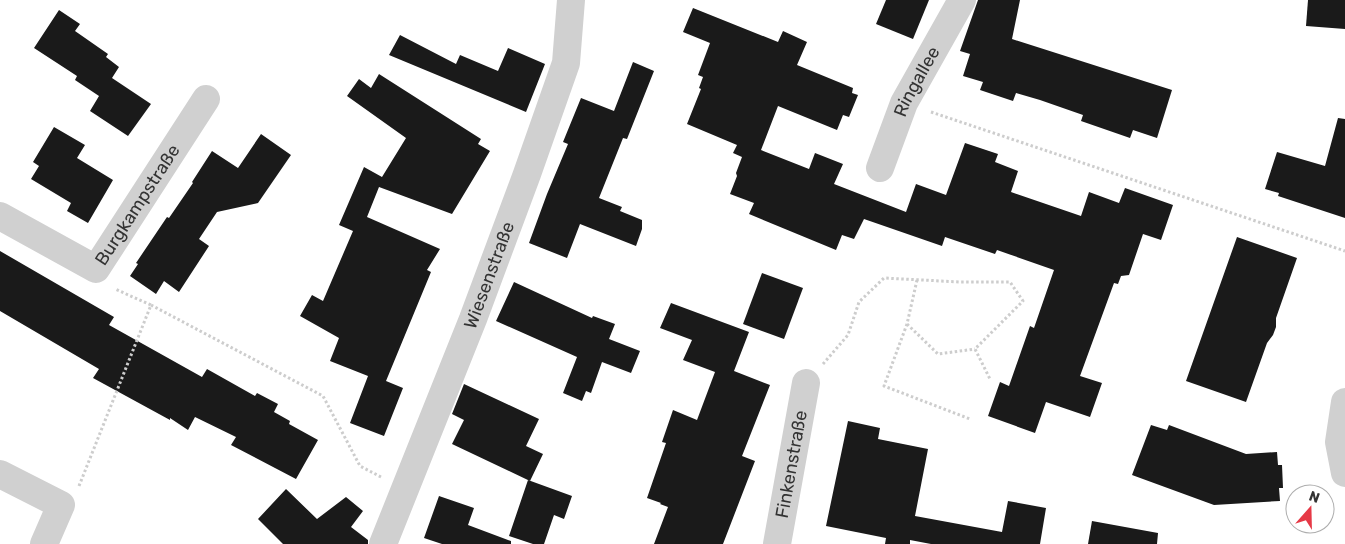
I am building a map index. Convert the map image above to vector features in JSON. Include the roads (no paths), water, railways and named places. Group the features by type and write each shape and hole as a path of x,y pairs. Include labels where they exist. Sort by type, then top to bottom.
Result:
{"street":[{"name":"Wiesenstraße","path":"383,544 473,319 566,63 570,0"},
{"name":"Ringallee","path":"880,168 904,103 962,0"},
{"name":"Burgkampstraße","path":"0,216 96,270 206,99"},
{"name":"Finkenstraße","path":"778,544 806,383"},
{"path":"1345,402 1339,442 1345,474"},
{"path":"0,474 61,505 44,544"}]}
